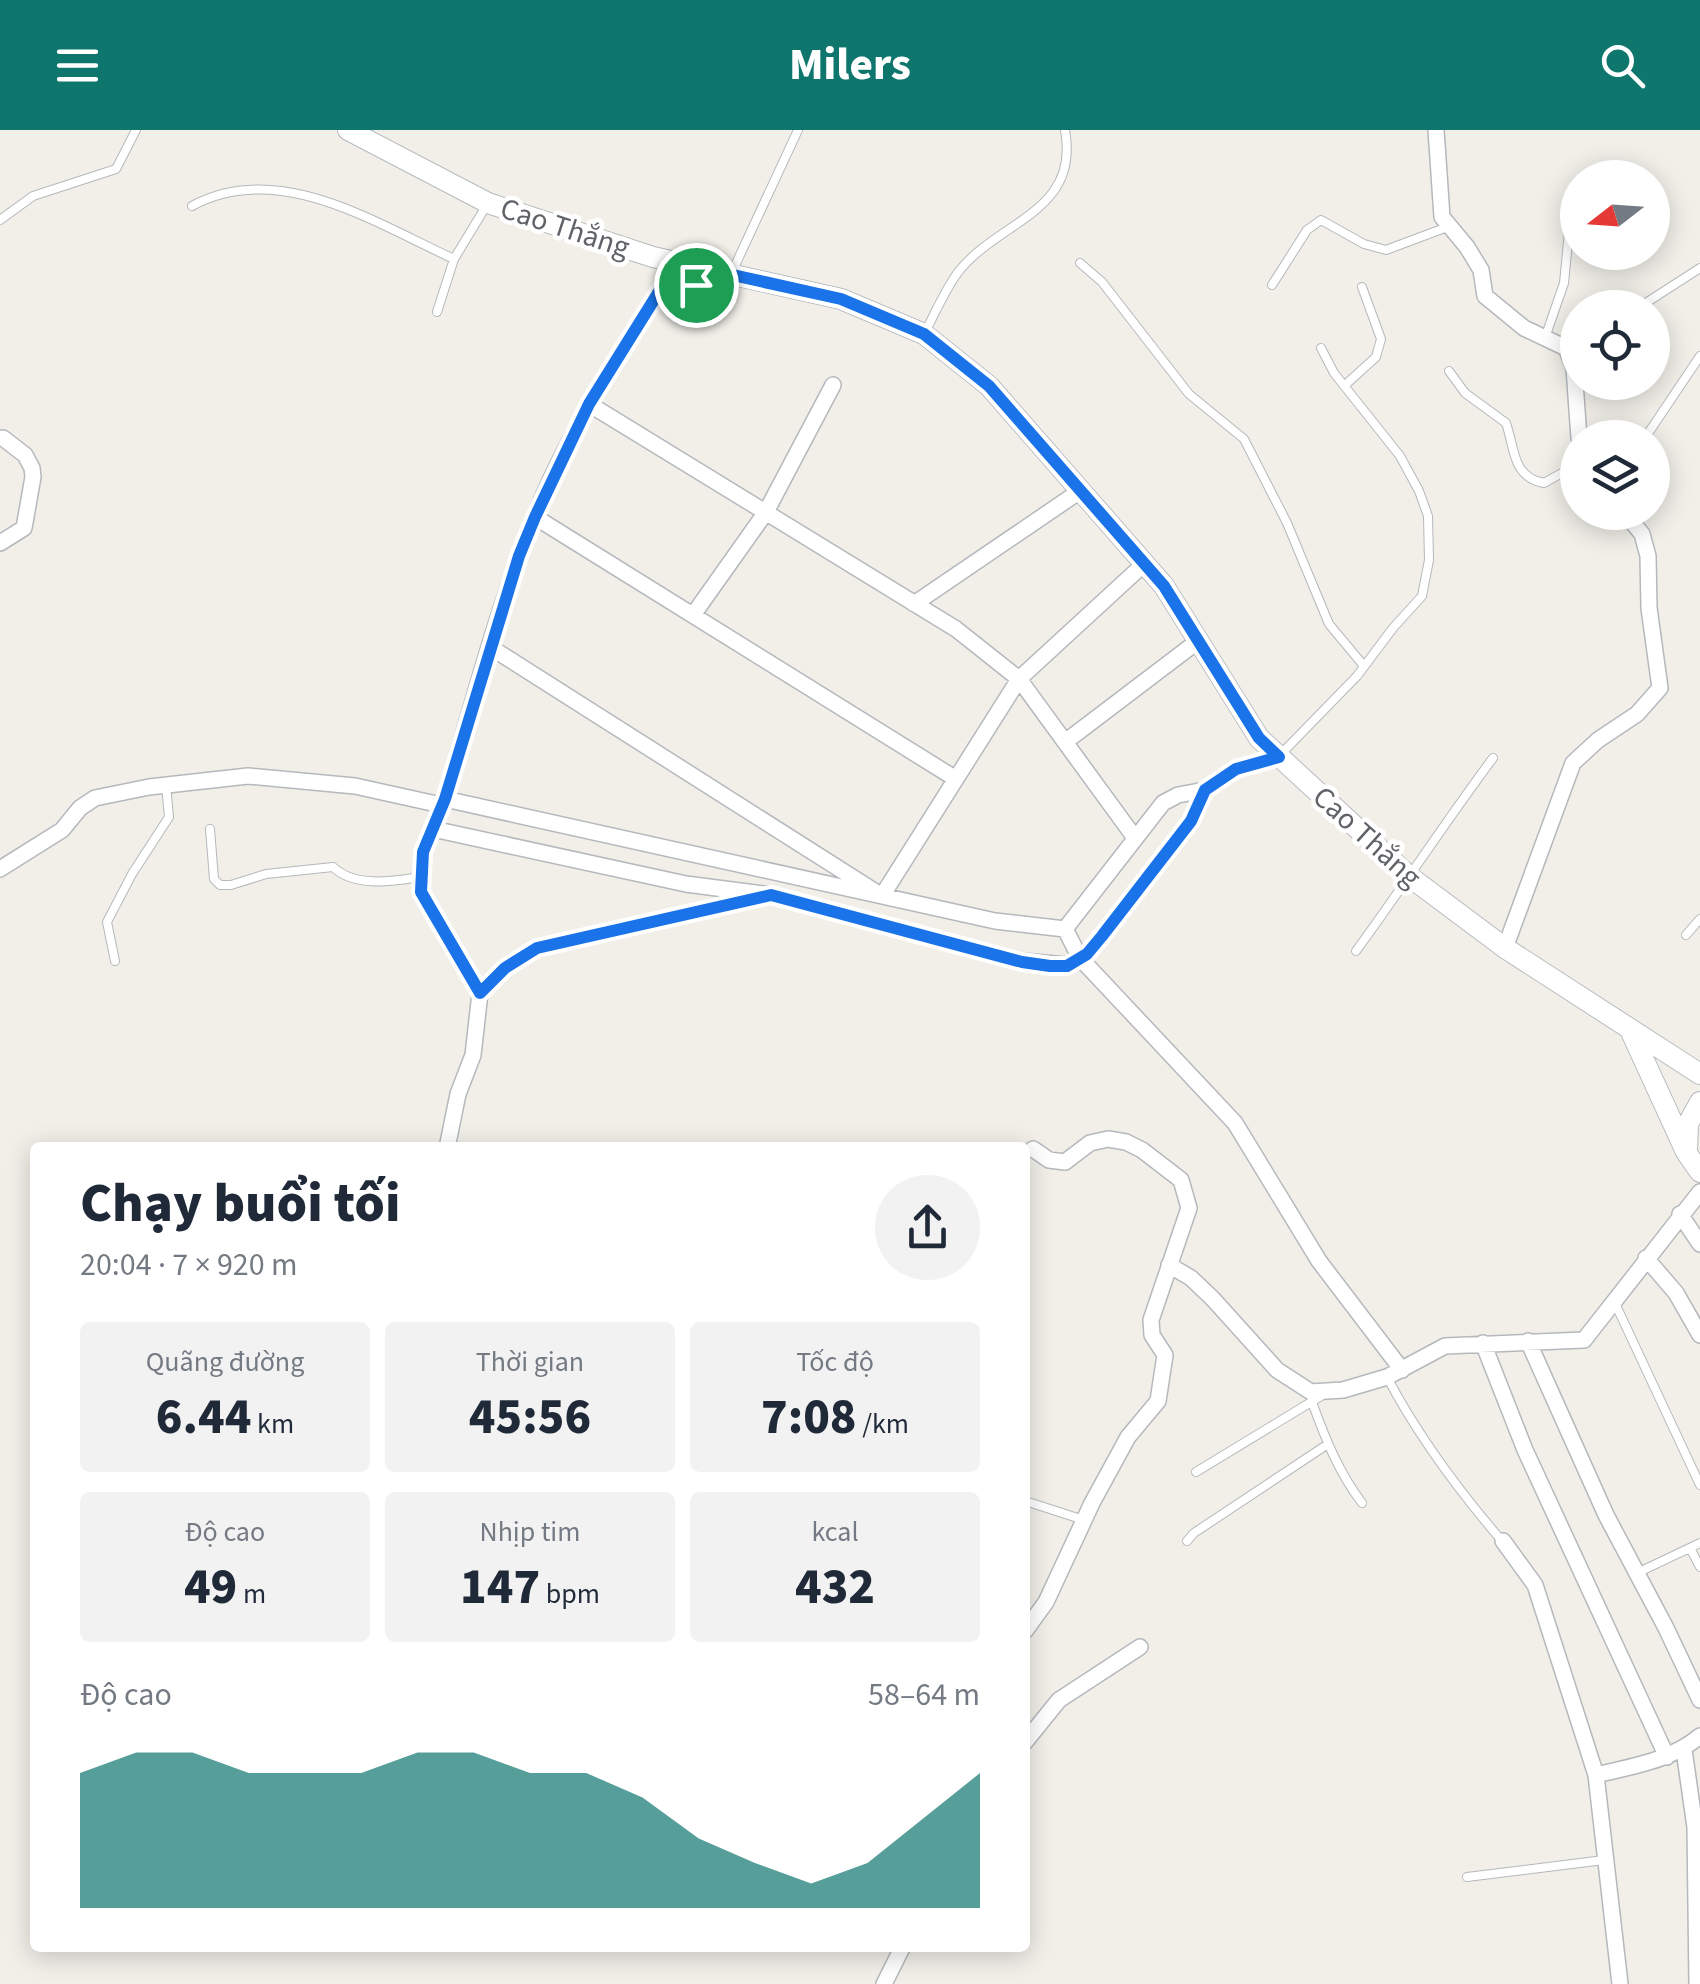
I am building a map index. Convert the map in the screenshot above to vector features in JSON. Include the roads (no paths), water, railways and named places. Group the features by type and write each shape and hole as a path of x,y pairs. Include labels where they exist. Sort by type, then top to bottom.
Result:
{"main road":[{"name":"Cao Thắng","path":"348,130 488,203 653,257 841,299 924,334 989,386 1164,586 1259,738 1410,878 1505,948 1700,1074"},
{"path":"1632,1032 1686,1152 1700,1172"},
{"path":"1686,1152 1688,1124 1700,1102"}],"street":[{"path":"1436,130 1442,218 1481,270 1485,296 1524,328 1560,345"},
{"path":"447,1142 458,1094 473,1056 480,993 421,892 423,852 443,802 519,556 589,404 660,290 679,283 696,285 721,272"},
{"path":"693,615 766,512 833,386"},
{"path":"589,404 956,629 1020,679 1135,838"},
{"path":"0,542 24,528 34,476 29,460 2,438"},
{"path":"914,604 1080,491"},
{"path":"535,517 956,780"},
{"path":"1505,948 1573,764 1598,740 1638,714 1660,688 1648,608 1648,556 1639,530"},
{"path":"882,896 1020,679 1144,564"},
{"path":"1065,742 1198,641"},
{"path":"490,648 882,896"},
{"path":"1065,929 1163,803 1178,795 1205,790 1236,769 1279,757"},
{"path":"0,869 62,830 80,808 95,798 248,776 355,786 443,802 995,922 1065,929"},
{"path":"433,829 686,884 771,895 1022,962 1067,966 1102,936 1191,821 1205,790"},
{"path":"480,993 505,968 537,948 771,895"},
{"path":"1065,929 1080,958 1235,1123 1319,1261 1395,1374"},
{"path":"1030,1623 1046,1602 1128,1437 1158,1401 1165,1355 1152,1335 1150,1320 1189,1208 1181,1180 1158,1160 1126,1142 1108,1139 1090,1143 1065,1162 1049,1160 1033,1149"},
{"path":"1169,1264 1213,1299 1278,1370 1312,1392 1343,1390 1395,1374 1445,1346 1584,1340 1700,1192"},
{"path":"1680,1214 1700,1244"},
{"path":"1646,1258 1676,1293 1700,1335"},
{"path":"1528,1341 1606,1515 1700,1700"},
{"path":"1483,1343 1525,1450 1668,1757"},
{"path":"1503,1541 1535,1585 1596,1775 1620,1984"},
{"path":"1030,1736 1058,1700 1140,1648"},
{"path":"1596,1775 1668,1757 1700,1736"},
{"path":"1684,1750 1698,1846 1697,1984"},
{"path":"884,1984 900,1952"}],"lane":[{"path":"0,220 33,196 116,169 136,130"},
{"path":"721,272 798,130"},
{"path":"924,334 958,272 993,240 1040,208 1062,181 1068,151 1065,130"},
{"path":"192,206 214,194 275,189 345,206 454,259"},
{"path":"436,312 454,259 488,203"},
{"path":"1272,285 1307,230 1321,220 1364,244 1386,250 1450,226"},
{"path":"1080,263 1102,282 1190,394 1244,439 1287,523 1329,624 1364,666"},
{"path":"1666,290 1700,268"},
{"path":"1544,338 1565,270"},
{"path":"1344,386 1376,358 1381,339 1362,286"},
{"path":"1279,757 1364,666 1422,596 1429,560 1428,516 1400,456 1344,386 1321,348"},
{"path":"1657,420 1700,356"},
{"path":"1449,370 1465,394 1506,423 1518,469 1529,480 1544,483 1560,474"},
{"path":"1356,950 1493,758"},
{"path":"115,961 108,922 132,874 169,817 166,786"},
{"path":"210,829 214,879 220,884 231,885 266,874 334,868 341,875 385,883 421,876"},
{"path":"1686,935 1700,919"},
{"path":"1614,1300 1700,1485"},
{"path":"1395,1374 1408,1418 1476,1511 1503,1541"},
{"path":"1196,1472 1329,1391"},
{"path":"1312,1402 1328,1444 1362,1503"},
{"path":"1187,1541 1328,1444"},
{"path":"1030,1503 1084,1520"},
{"path":"1637,1573 1700,1543"},
{"path":"1690,1548 1700,1567"},
{"path":"1467,1877 1604,1860"}]}
